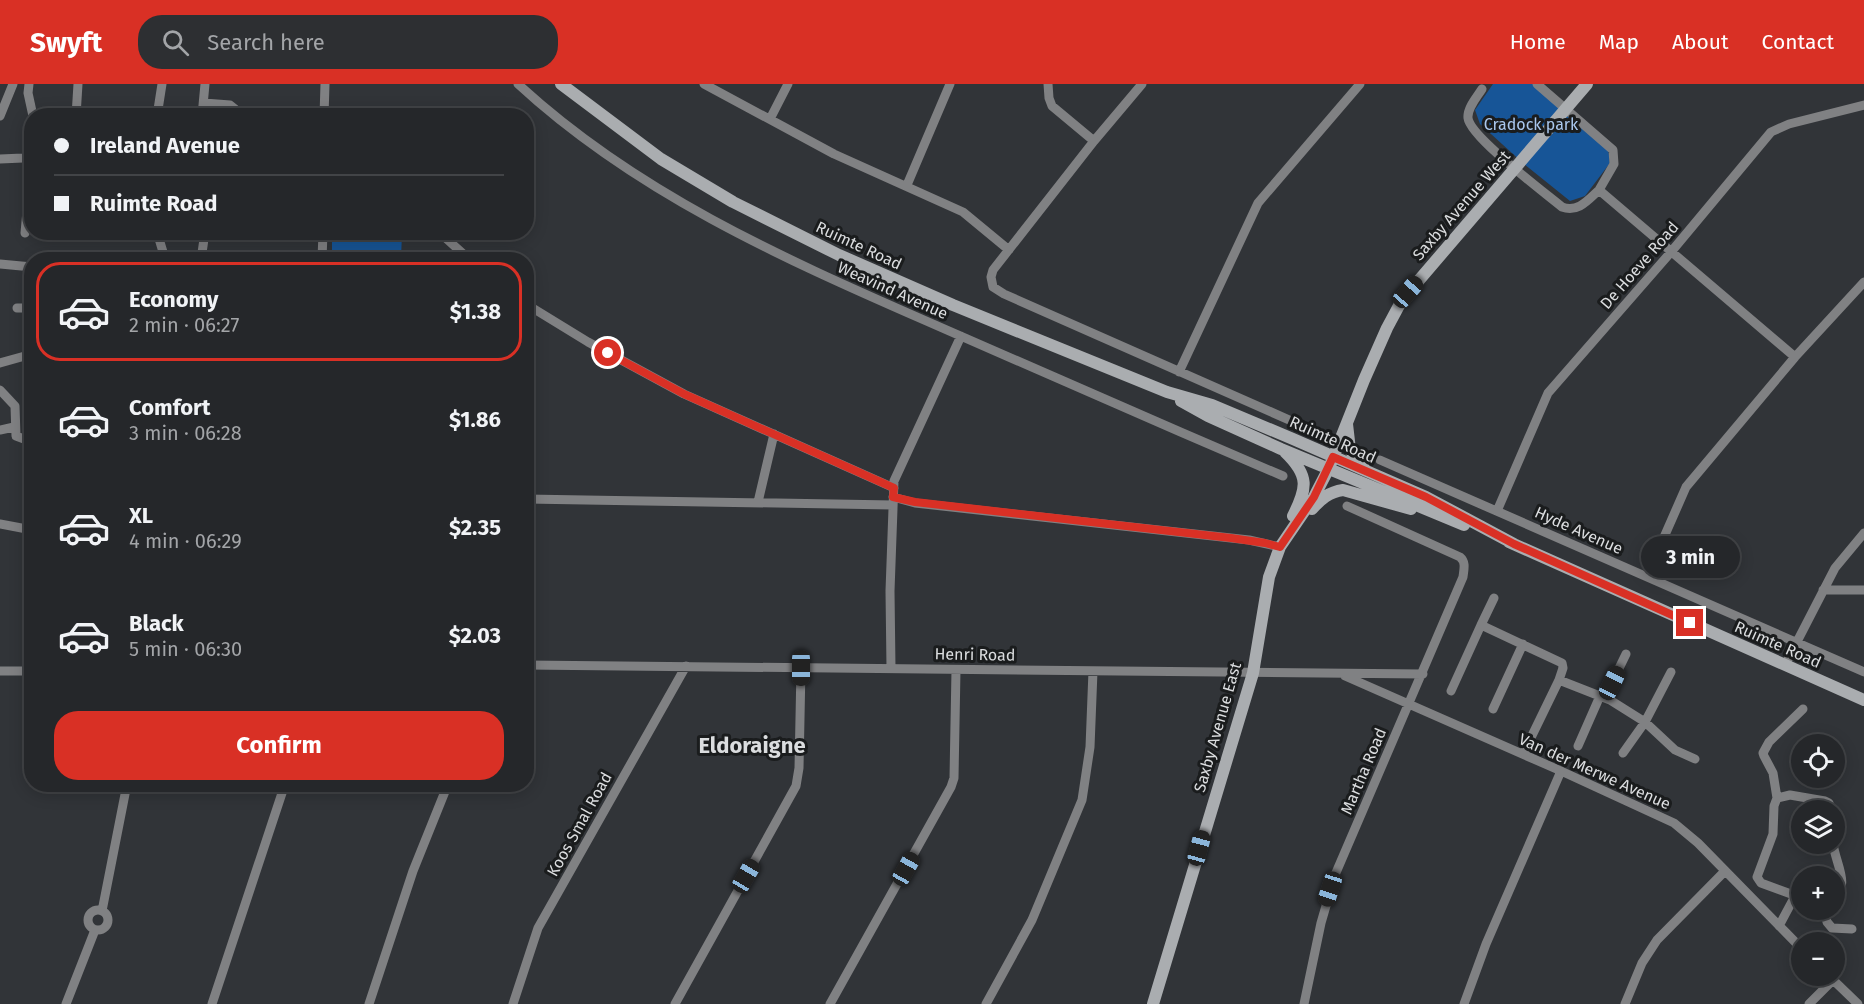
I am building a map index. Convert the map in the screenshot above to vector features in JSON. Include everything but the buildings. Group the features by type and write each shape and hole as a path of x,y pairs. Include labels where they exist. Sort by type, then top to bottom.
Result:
{"main road":[{"name":"Ruimte Road","path":"561,84 661,159 733,202 840,255 953,305 1167,392 1212,405 1421,508 1514,544 1864,700"},
{"name":"Saxby Avenue West","path":"1331,462 1387,328 1402,300 1587,84"},
{"name":"Ruimte Road","path":"1167,392 1208,416 1281,449 1375,476 1426,497 1514,544"},
{"path":"1346,423 1350,450 1354,458 1360,466 1375,476"},
{"path":"1281,449 1293,460 1304,484 1302,498 1282,545"},
{"name":"Saxby Avenue East","path":"1153,1004 1253,673 1265,595 1282,545 1314,497 1331,462"},
{"path":"1282,545 1322,498 1334,492 1346,490 1398,507 1421,508"}],"street":[{"path":"0,116 14,84"},
{"path":"29,84 28,93 31,108"},
{"path":"76,108 78,84"},
{"path":"158,108 162,84"},
{"path":"203,108 205,84"},
{"path":"324,108 325,84"},
{"name":"Weavind Avenue","path":"518,84 565,124 636,176 761,246 1283,476"},
{"path":"704,84 834,154 963,212 1009,250"},
{"path":"770,119 788,84"},
{"path":"907,185 950,84"},
{"path":"1048,84 1052,106 1094,141"},
{"path":"1142,84 1094,141 993,270 993,288 1305,427"},
{"path":"1179,372 1258,204 1360,84"},
{"path":"1482,86 1468,113 1469,124 1475,132 1515,169 1562,207 1568,209 1582,206 1599,190 1613,168 1615,159 1613,150 1538,84"},
{"path":"204,103 231,105 235,108"},
{"name":"De Hoeve Road","path":"1497,511 1548,393 1671,252 1771,132 1788,124 1864,105"},
{"path":"0,159 24,159"},
{"path":"1599,190 1794,357"},
{"path":"159,240 163,252"},
{"path":"448,240 461,252"},
{"path":"0,264 24,266"},
{"path":"1647,576 1686,487 1794,357 1864,282"},
{"path":"17,308 24,308"},
{"path":"534,309 588,342 684,394 774,435 893,497 915,502 1282,545"},
{"path":"891,668 890,591 893,497 898,471 961,336"},
{"path":"0,363 24,356"},
{"path":"0,390 15,406 16,436 24,439"},
{"path":"0,430 14,428"},
{"path":"758,502 774,435"},
{"name":"Hyde Avenue","path":"1380,460 1864,672"},
{"path":"534,500 758,502 893,497"},
{"name":"Martha Road","path":"1304,1004 1321,923 1335,875 1463,577 1464,565 1460,557 1347,506"},
{"path":"0,524 24,528"},
{"path":"1785,665 1839,563 1864,534"},
{"path":"1823,590 1864,590"},
{"path":"1451,691 1494,598"},
{"path":"1481,625 1562,663 1563,668 1559,680 1523,754"},
{"path":"1493,709 1523,644"},
{"path":"1578,746 1626,654"},
{"name":"Henri Road","path":"534,665 1423,674"},
{"name":"Koos Smal Road","path":"513,1004 538,928 686,666"},
{"path":"675,1004 796,786 800,768 801,668"},
{"path":"830,1004 951,787 954,778 957,670"},
{"path":"0,671 24,671"},
{"path":"986,1004 1032,920 1082,800 1090,747 1093,671"},
{"path":"1623,753 1644,723 1671,672"},
{"name":"Van der Merwe Avenue","path":"1340,674 1674,823 1698,843 1791,938"},
{"path":"1559,680 1603,697 1644,723 1666,744 1695,759"},
{"path":"1791,894 1761,883 1758,879 1759,869 1773,834 1774,806 1777,798 1773,773 1764,756 1769,742 1803,709"},
{"path":"1464,1004 1486,944 1561,771"},
{"path":"66,1004 95,930 90,926 89,915 94,911 102,911 125,792"},
{"path":"212,1004 282,792"},
{"path":"369,1004 413,871 445,792"},
{"path":"1777,798 1790,795 1819,800"},
{"path":"1624,1004 1642,963 1657,940 1725,871"},
{"path":"1779,926 1791,908"},
{"path":"1827,920 1832,928 1852,929"},
{"path":"1809,1004 1824,986"},
{"path":"1839,986 1858,1004"}],"green space":[{"name":"Cradock park","path":"1493,84 1536,84 1608,148 1610,163 1585,196 1570,201 1480,124 1475,110"},
{"path":"332,240 402,240 401,252 332,252"}],"district":[{"name":"Eldoraigne","path":"752,745"}],"route":[{"path":"608,353 684,394 894,488 893,497 915,502 1231,538 1280,547 1314,497 1333,457 1426,497 1514,544 1690,623"}]}
